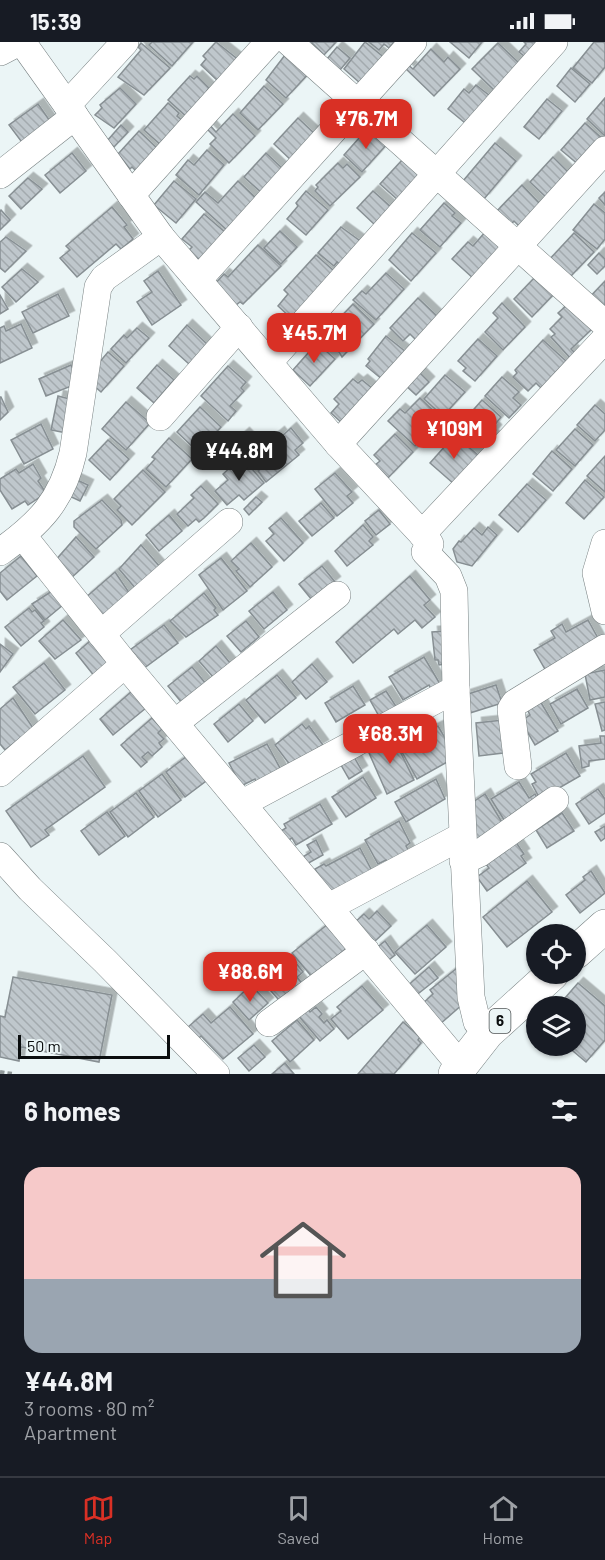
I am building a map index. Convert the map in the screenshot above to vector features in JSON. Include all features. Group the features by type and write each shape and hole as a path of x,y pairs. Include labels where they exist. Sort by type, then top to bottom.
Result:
{"main road":[{"path":"586,943 605,926"},
{"name":"6","path":"458,1070 487,1033 541,984"}],"street":[{"path":"0,52 20,42 161,237 338,444 422,534 430,544 425,552 448,576 454,591 456,688 471,997 477,1022 487,1033"},
{"path":"0,175 71,111 125,42"},
{"path":"131,195 269,42"},
{"path":"289,42 605,324"},
{"path":"198,280 413,42"},
{"path":"269,362 554,42"},
{"path":"338,444 605,150"},
{"path":"0,552 40,521 51,506 70,467 98,287 104,278 161,237"},
{"path":"160,417 239,327"},
{"path":"422,534 605,339"},
{"path":"101,634 229,522"},
{"path":"23,536 125,664 366,951 458,1070"},
{"path":"605,543 596,573 605,611"},
{"path":"175,723 337,595"},
{"path":"518,766 511,709 514,703 605,648"},
{"path":"0,773 125,664"},
{"path":"243,803 456,688"},
{"path":"329,907 463,849 480,853 555,800"},
{"path":"0,856 30,889 105,961 216,1074"},
{"path":"269,1023 366,951"}],"path":[{"path":"0,1072 13,1074"}],"building":[{"path":"152,42 193,42 172,66 149,45"},
{"path":"216,42 240,61 220,83 201,65 206,59 203,56"},
{"path":"311,42 336,42 324,55"},
{"path":"365,42 386,59 360,83 344,69"},
{"path":"369,42 394,42 389,48 384,44 379,50"},
{"path":"450,42 482,42 469,58"},
{"path":"524,42 545,42 529,60 519,52 526,44"},
{"path":"594,42 605,42 605,67 592,83 573,68"},
{"path":"141,43 170,68 144,95 118,77 141,50 138,47"},
{"path":"498,43 520,64 494,90 472,69"},
{"path":"337,47 350,58 340,70 327,59"},
{"path":"431,49 444,62 448,57 460,69 434,96 403,66 406,63 413,69"},
{"path":"288,51 311,71 286,98 266,80"},
{"path":"571,68 590,84 575,102 557,86"},
{"path":"190,76 194,79 197,76 209,88 207,91 210,94 188,118 168,100"},
{"path":"476,85 494,99 470,127 448,109 464,89 469,93"},
{"path":"264,86 283,104 258,130 240,113"},
{"path":"120,88 136,104 114,128 95,115 102,108 100,105"},
{"path":"605,98 605,136 587,119"},
{"path":"547,99 562,111 539,139 524,127"},
{"path":"168,103 179,113 177,116 184,122 162,146 144,130"},
{"path":"38,104 52,124 24,145 9,125"},
{"path":"233,114 255,136 229,163 210,144 216,138 205,127 208,123 216,132"},
{"path":"298,118 317,136 293,162 274,144"},
{"path":"585,123 604,140 579,165 561,150"},
{"path":"121,125 128,132 114,147 107,141"},
{"path":"368,128 388,143 362,172 344,155"},
{"path":"139,131 159,150 138,173 132,167 130,169 118,154"},
{"path":"495,143 516,161 484,199 463,181"},
{"path":"207,150 224,165 199,195 176,175 188,160 194,165"},
{"path":"72,153 86,171 60,193 45,175"},
{"path":"266,153 284,170 263,194 244,177"},
{"path":"553,157 571,175 549,200 530,182"},
{"path":"403,159 422,176 399,201 380,184"},
{"path":"338,163 343,168 347,164 360,177 330,206 315,191 318,187 316,185"},
{"path":"28,178 42,189 21,209 9,196"},
{"path":"174,181 196,199 176,223 154,205"},
{"path":"238,181 258,200 229,232 196,202 205,192 218,203"},
{"path":"522,185 542,206 521,228 514,221 509,227 495,213"},
{"path":"306,191 328,210 306,235 287,219 298,206 296,203"},
{"path":"373,191 391,207 375,225 357,208"},
{"path":"605,192 605,205 599,198"},
{"path":"444,203 455,213 452,216 461,223 440,247 420,230"},
{"path":"594,204 605,213 605,239 597,249 573,230"},
{"path":"112,207 127,225 124,227 133,239 121,249 116,244 77,277 60,258 70,250 66,246"},
{"path":"1,210 10,220 0,230 0,212"},
{"path":"204,214 226,233 201,261 188,251 192,247 182,239"},
{"path":"341,227 363,243 334,266 318,253"},
{"path":"280,231 297,247 281,264 264,248"},
{"path":"486,231 504,248 474,279 452,259 468,242 473,246"},
{"path":"412,233 436,253 411,281 389,260"},
{"path":"574,233 594,252 571,276 547,262"},
{"path":"6,237 26,251 5,272 0,268 0,242"},
{"path":"258,245 281,266 243,304 240,302 236,305 214,285 224,274 228,277"},
{"path":"599,253 605,259 605,266 597,274 588,265"},
{"path":"316,255 334,271 294,321 278,306 288,294 284,290"},
{"path":"22,269 38,282 16,302 2,287"},
{"path":"158,271 181,305 152,325 137,302 152,292 144,281"},
{"path":"386,273 404,289 376,320 353,300 362,291 366,294"},
{"path":"536,276 554,294 532,317 514,299"},
{"path":"605,281 605,313 588,299"},
{"path":"58,294 69,316 33,333 22,312"},
{"path":"0,295 8,309 0,314"},
{"path":"418,298 438,317 416,340 410,334 403,341 390,328"},
{"path":"502,303 525,327 503,350 485,332 498,318 493,313"},
{"path":"353,304 374,324 342,357 334,344 337,341 327,331"},
{"path":"568,304 592,329 571,349 576,354 571,359 551,337 555,334 550,329 562,317 558,313"},
{"path":"21,324 32,348 0,363 0,328 4,326 6,331"},
{"path":"187,325 207,344 189,364 169,346"},
{"path":"137,328 149,338 126,363 111,349 124,335 127,338"},
{"path":"386,336 406,352 383,380 366,366 370,361 368,359"},
{"path":"478,339 497,356 475,381 463,371 466,368 458,361"},
{"path":"543,340 566,361 541,388 536,383 528,391 513,377 517,373 515,370"},
{"path":"317,343 335,359 310,386 293,370"},
{"path":"108,352 124,366 101,392 91,383 93,370"},
{"path":"71,365 77,378 74,385 46,396 39,379"},
{"path":"157,365 174,380 154,403 137,388"},
{"path":"228,366 246,382 241,388 244,391 230,406 236,411 228,421 201,396"},
{"path":"418,371 429,382 416,395 405,385"},
{"path":"445,375 465,392 443,416 424,399"},
{"path":"502,377 519,392 513,398 521,405 509,418 485,396"},
{"path":"353,379 358,383 362,380 373,389 343,424 331,413 339,404 334,399"},
{"path":"58,396 70,399 67,433 51,430"},
{"path":"0,397 8,412 0,420"},
{"path":"420,398 441,418 415,446 388,421 400,409 405,413"},
{"path":"482,400 501,417 493,427 496,430 492,435 497,439 493,443 485,437 479,443 460,425"},
{"path":"126,402 150,423 126,450 102,429"},
{"path":"595,405 605,414 605,430 595,441 577,425"},
{"path":"200,407 221,427 198,452 177,432"},
{"path":"41,424 53,449 24,464 11,440"},
{"path":"291,428 303,443 295,450 299,455 266,482 258,471 262,468 251,456 279,432 282,436"},
{"path":"575,429 593,445 575,466 556,450"},
{"path":"244,433 258,448 247,458 233,443"},
{"path":"395,434 413,452 388,478 375,465 380,461 374,455"},
{"path":"455,435 479,456 454,484 430,463"},
{"path":"169,438 192,459 166,487 146,469 155,459 152,457"},
{"path":"108,440 129,459 110,480 89,460"},
{"path":"552,451 572,469 553,491 533,474"},
{"path":"605,456 605,492 587,476"},
{"path":"242,457 264,483 244,500 239,495 227,505 215,491 228,480 223,474"},
{"path":"33,464 41,478 38,481 46,493 28,505 25,501 12,509 0,490 0,479 16,469 19,473"},
{"path":"143,470 165,492 132,525 117,510 121,506 114,499"},
{"path":"335,473 352,492 347,496 353,503 337,516 315,489"},
{"path":"75,479 88,485 80,501 67,495"},
{"path":"585,480 604,497 584,519 566,503"},
{"path":"527,484 546,500 518,532 499,515"},
{"path":"201,486 218,504 199,522 196,519 188,526 177,514 194,498 191,495"},
{"path":"256,497 262,502 249,515 244,509"},
{"path":"102,500 121,520 122,525 96,549 74,527 74,521"},
{"path":"321,503 334,518 312,536 299,521"},
{"path":"379,510 390,524 376,535 365,521"},
{"path":"169,515 182,531 159,551 146,535"},
{"path":"281,518 303,543 284,561 266,541 274,534 269,528"},
{"path":"363,525 373,537 369,541 373,545 347,566 335,551"},
{"path":"488,527 497,535 472,566 457,562 453,549 459,541 461,542 474,528 482,535"},
{"path":"76,537 94,557 70,579 54,562"},
{"path":"251,543 272,567 250,587 236,571 239,569 231,561"},
{"path":"141,545 160,567 136,589 119,569"},
{"path":"21,556 37,576 7,600 0,591 0,573"},
{"path":"221,558 247,591 223,610 199,575"},
{"path":"322,566 335,582 312,600 299,584"},
{"path":"115,572 130,594 102,618 85,598"},
{"path":"410,576 430,600 424,605 435,617 422,628 415,620 398,634 394,629 353,663 336,642"},
{"path":"52,591 63,605 45,620 32,604"},
{"path":"273,592 287,610 264,629 249,611"},
{"path":"204,593 216,608 214,610 218,615 186,637 170,621"},
{"path":"29,608 32,612 35,610 44,621 41,623 44,627 21,646 5,627"},
{"path":"63,620 81,640 55,659 39,641"},
{"path":"588,620 599,640 546,671 534,650 555,638 551,631 562,624 566,632"},
{"path":"246,621 259,637 241,652 227,636"},
{"path":"164,625 178,643 143,669 130,650"},
{"path":"445,631 445,664 439,665 438,660 435,660 432,632"},
{"path":"90,641 110,665 95,677 76,653"},
{"path":"0,644 13,654 0,672"},
{"path":"216,646 230,663 213,677 199,661"},
{"path":"424,657 440,684 431,689 429,685 403,700 389,677"},
{"path":"44,663 65,690 35,714 13,687"},
{"path":"312,664 327,682 306,699 292,682"},
{"path":"192,667 206,684 182,703 168,686"},
{"path":"605,670 605,697 590,700 585,674"},
{"path":"277,675 296,698 265,723 246,700"},
{"path":"496,685 502,703 470,713 465,695"},
{"path":"353,686 365,705 336,722 325,703"},
{"path":"577,689 588,708 561,724 550,704"},
{"path":"132,691 146,708 113,735 100,719"},
{"path":"386,691 397,708 380,718 370,700"},
{"path":"13,698 33,728 5,750 0,744 0,709"},
{"path":"540,701 558,731 535,745 521,721 530,715 527,709"},
{"path":"605,702 605,730 602,731 595,704"},
{"path":"239,704 253,721 228,742 214,724"},
{"path":"152,718 162,729 158,733 164,739 159,743 162,747 152,756 148,752 142,757 147,762 141,767 121,745"},
{"path":"503,720 503,753 479,756 476,723"},
{"path":"302,724 306,729 309,726 323,745 290,765 275,745"},
{"path":"438,726 452,750 449,761 417,779 402,752 425,739 422,734"},
{"path":"600,736 605,736 605,759 589,761 589,766 582,768 579,746 601,743"},
{"path":"383,737 387,745 395,741 414,780 387,794 366,746"},
{"path":"267,744 281,770 256,782 255,779 241,786 229,763"},
{"path":"191,753 210,778 185,797 166,772"},
{"path":"566,753 580,776 540,799 532,784 536,782 531,774"},
{"path":"83,756 105,787 45,830 49,835 31,847 6,811"},
{"path":"354,757 362,771 349,779 341,765"},
{"path":"162,774 181,800 158,817 139,791"},
{"path":"363,777 376,798 346,817 332,797"},
{"path":"436,779 445,799 406,822 395,802"},
{"path":"519,782 529,798 535,794 540,803 506,823 491,799"},
{"path":"598,789 605,799 605,813 589,824 576,804"},
{"path":"136,793 154,817 128,837 110,812"},
{"path":"485,794 503,824 474,844 470,804"},
{"path":"320,804 332,824 296,845 292,838 287,841 281,831 286,828 284,824"},
{"path":"107,812 125,836 99,855 81,831"},
{"path":"562,813 574,831 547,848 536,830"},
{"path":"399,821 410,843 406,846 410,853 388,864 386,860 378,864 365,840"},
{"path":"605,826 605,838 601,841 595,832"},
{"path":"513,838 524,854 521,856 526,863 487,891 477,877 489,868 482,859"},
{"path":"316,840 323,855 305,865 301,858 311,852 307,845"},
{"path":"360,848 373,873 333,894 326,891 315,869 324,864 326,866"},
{"path":"591,871 605,893 580,913 566,895 585,880 583,877"},
{"path":"527,881 552,912 537,924 526,924 526,932 507,947 483,917"},
{"path":"377,911 391,926 373,943 354,923 364,914 369,919"},
{"path":"328,924 348,947 312,977 292,953"},
{"path":"427,925 446,947 415,974 395,952"},
{"path":"385,941 395,955 385,963 375,949"},
{"path":"292,958 303,972 297,977 304,986 279,1000 263,982"},
{"path":"429,967 438,978 414,997 406,987"},
{"path":"457,968 464,1003 439,1025 422,1004 433,994 430,990"},
{"path":"13,977 112,995 99,1062 21,1047 19,1061 0,1057 0,1016 5,1017"},
{"path":"579,984 605,1006 605,1040 586,1062 579,1056 586,1056 586,996 567,996"},
{"path":"251,985 268,1003 249,1020 233,1002"},
{"path":"362,986 383,1010 348,1039 331,1019 341,1011 337,1007"},
{"path":"230,1007 253,1034 223,1059 201,1036 198,1039 188,1027 203,1014 211,1023"},
{"path":"306,1007 310,1012 316,1007 322,1014 319,1017 324,1023 327,1020 334,1029 320,1041 297,1014"},
{"path":"297,1020 314,1040 290,1062 272,1041"},
{"path":"403,1022 420,1037 418,1040 421,1043 394,1074 358,1074"},
{"path":"254,1045 265,1057 249,1071 238,1058"},
{"path":"285,1063 294,1074 272,1074"}]}
